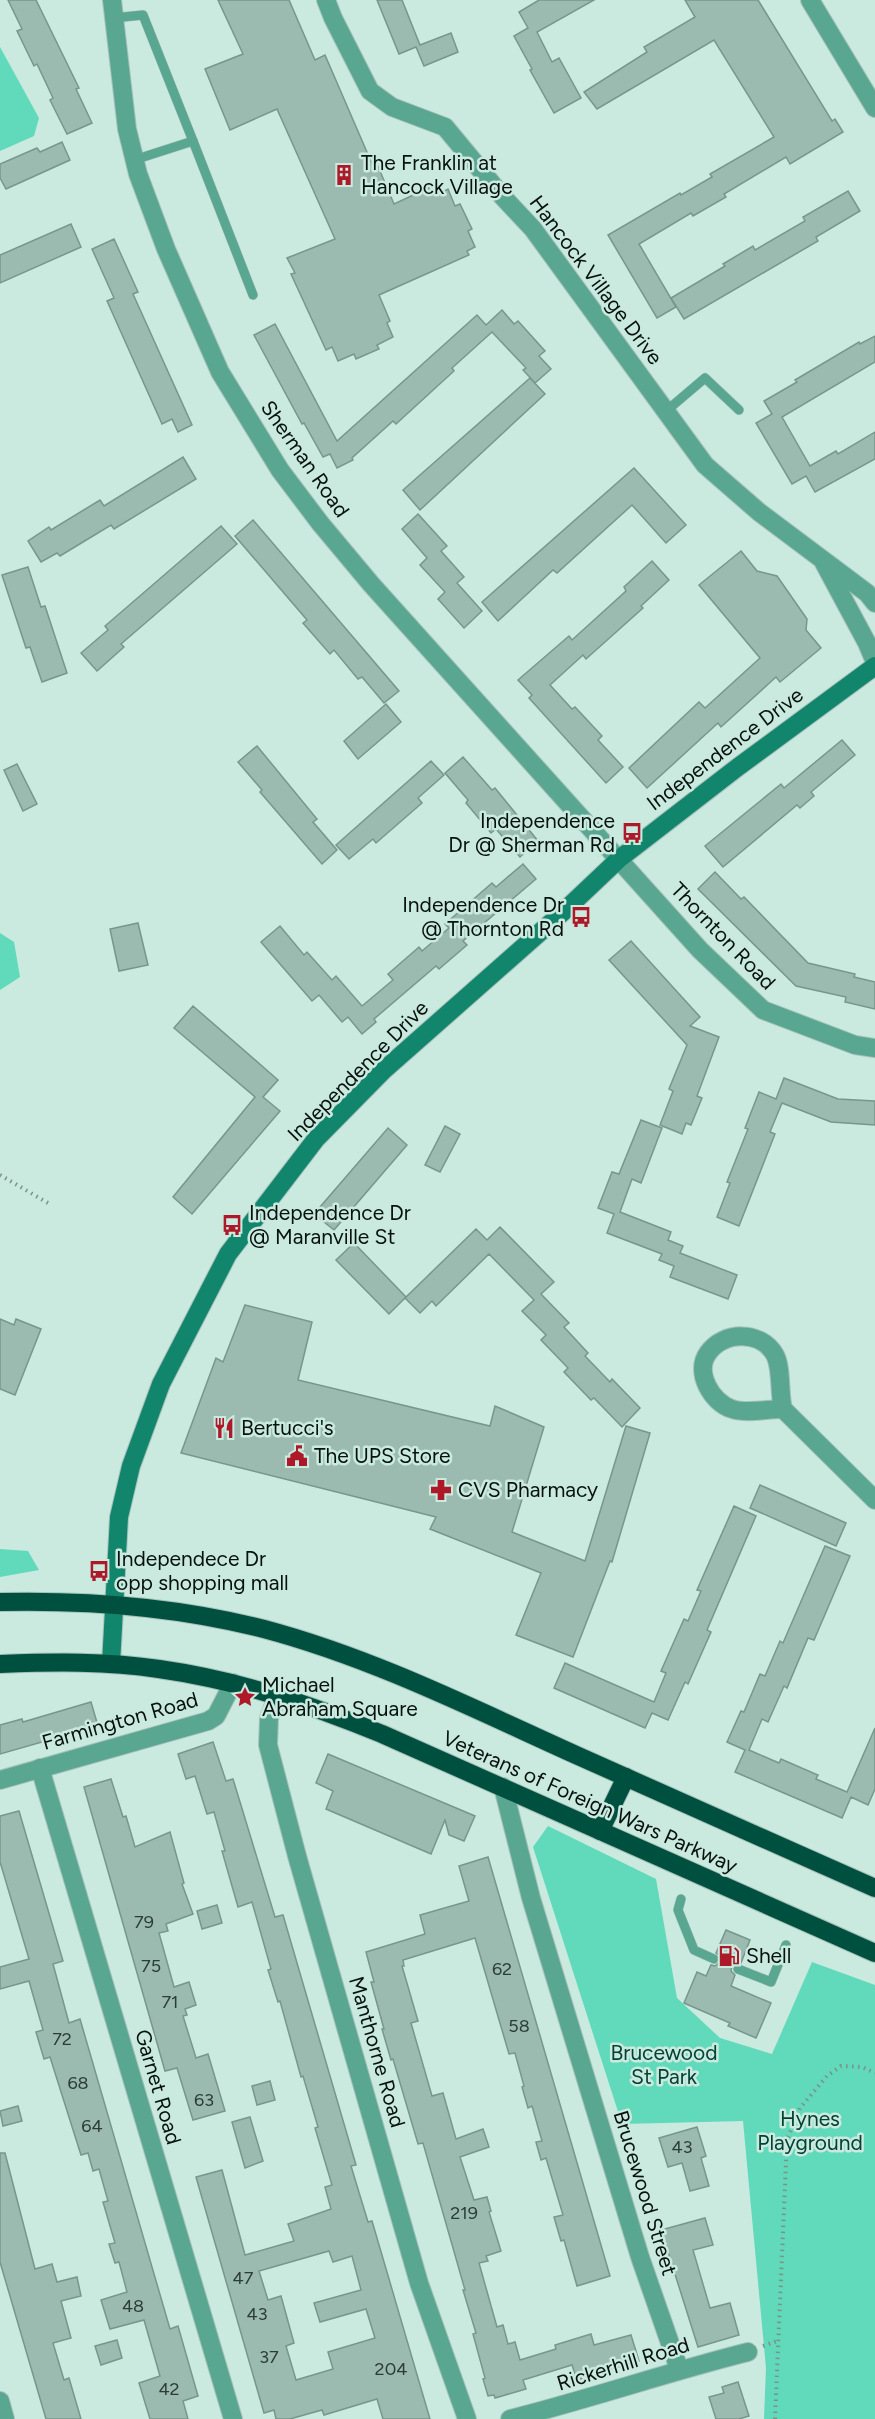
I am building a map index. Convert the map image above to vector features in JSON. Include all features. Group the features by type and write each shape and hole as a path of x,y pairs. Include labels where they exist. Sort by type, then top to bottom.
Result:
{"highway":[{"name":"Veterans of Foreign Wars Parkway","path":"0,1602 74,1602 166,1610 263,1629 333,1650 432,1690 875,1888"},
{"name":"Veterans of Foreign Wars Parkway","path":"0,1664 111,1664 160,1669 233,1683 278,1695 345,1718 875,1953"},
{"path":"600,1831 626,1777"}],"main road":[{"name":"Independence Drive","path":"111,1664 119,1517 131,1466 161,1384 228,1254 323,1131 384,1070 570,906 619,859 875,664"}],"street":[{"name":"Sherman Road","path":"112,0 127,129 134,160 166,249 220,372 280,470 320,523 371,584 465,686 526,759 619,859"},
{"name":"Hancock Village Drive","path":"326,0 370,91 392,107 445,127 503,197 533,229 705,465 759,512 867,593 875,603"},
{"path":"810,0 875,108"},
{"name":"Hancock Village Drive","path":"821,559 867,643 875,664"},
{"name":"Thornton Road","path":"619,859 700,950 763,1010 855,1045 875,1048"},
{"path":"783,1409 735,1410 723,1406 706,1383 704,1369 706,1355 718,1343 733,1338 744,1336 756,1338 765,1344 775,1355 783,1409 875,1500"},
{"name":"Farmington Road","path":"0,1780 208,1721 216,1716 233,1683"},
{"name":"Manthorne Road","path":"278,1695 269,1718 267,1731 277,1779 419,2283 467,2419"},
{"name":"Garnet Road","path":"40,1768 233,2419"},
{"name":"Brucewood Street","path":"503,1788 531,1898 640,2257 679,2369"},
{"name":"Rickerhill Road","path":"510,2419 569,2404 679,2369 748,2352"},
{"path":"0,2401 5,2419"}],"lane":[{"path":"113,18 143,15 253,295"},
{"path":"134,160 193,141"},
{"path":"665,412 705,378 739,410"},
{"path":"681,1899 678,1910 694,1950 714,1959"},
{"path":"738,1970 771,1982 786,1945"}],"path":[{"path":"0,1175 48,1203"},
{"path":"775,2419 787,2139 800,2108 827,2076 841,2066 862,2067 875,2073"}],"green space":[{"path":"0,47 39,118 34,136 0,151"},
{"path":"0,933 14,942 20,977 0,990"},
{"path":"0,1549 28,1551 39,1570 0,1577"},
{"name":"Hynes Playground","path":"548,1826 656,1879 677,1998 720,2038 772,2054 812,1962 875,1985 875,2419 764,2419 766,2368 743,2121 622,2124 533,1847"}],"building":[{"path":"8,0 36,0 79,88 76,89 92,123 67,134 50,100 53,98 37,64 34,66 17,31 22,29"},
{"name":"The Franklin at Hancock Village","path":"218,0 289,0 315,60 325,55 373,166 377,164 394,204 437,184 441,193 448,189 455,206 460,204 472,229 468,231 475,247 467,251 469,255 379,295 390,321 387,323 393,337 377,345 379,349 356,359 354,354 338,361 332,347 326,350 291,274 295,273 287,258 335,239 277,109 230,130 205,69 243,54"},
{"path":"377,0 402,0 420,45 451,33 458,52 424,66 416,47 399,54"},
{"path":"539,0 594,0 537,32 552,62 559,58 581,98 554,113 514,36 528,28 519,12"},
{"path":"685,0 758,0 832,121 835,119 843,132 790,164 786,157 724,194 726,197 693,216 691,213 639,244 676,307 657,318 608,235 712,177 710,174 774,137 714,40 597,109 584,92 647,52 644,47 695,17"},
{"path":"62,142 70,160 6,189 0,178 0,164 37,148 40,152"},
{"path":"848,191 860,211 816,237 818,241 684,319 671,298 725,266 723,264 753,246 755,250 805,221 803,217"},
{"path":"71,224 81,247 0,283 0,255"},
{"path":"114,239 138,292 133,294 192,425 178,432 172,419 162,424 107,301 114,298 92,249"},
{"path":"502,310 514,324 518,321 545,351 539,356 551,369 535,383 523,370 526,368 492,332 452,368 454,371 396,424 393,421 352,458 353,460 337,468 330,454 323,457 304,423 302,424 254,335 275,324 337,441 477,315 486,325"},
{"path":"875,336 875,362 782,417 810,466 836,451 838,454 875,432 875,459 815,492 806,476 792,484 756,423 772,414 764,401 859,342 860,344"},
{"path":"530,378 545,394 420,510 403,490"},
{"path":"183,457 196,479 114,529 111,525 60,556 57,553 41,562 28,541 49,527 51,530 100,500 104,506"},
{"path":"634,468 686,525 666,543 632,505 557,573 553,570 498,621 482,602"},
{"path":"418,514 447,546 441,551 464,577 457,583 482,611 464,628 438,599 445,592 420,565 427,558 402,529"},
{"path":"253,520 399,691 384,703 362,677 358,679 334,650 330,654 303,623 307,620 235,536"},
{"path":"221,526 237,544 121,644 124,647 97,671 81,653 108,630 105,626"},
{"path":"741,551 757,571 777,576 807,619 806,630 821,648 780,682 776,677 721,727 718,723 647,788 629,768 699,702 705,708 760,658 699,585"},
{"path":"652,561 669,580 641,606 643,608 586,659 583,655 550,685 602,736 598,740 623,767 606,783 529,698 532,695 518,680 569,636 572,640 626,591 624,587"},
{"path":"28,567 41,607 45,606 67,673 42,682 30,647 26,648 2,575"},
{"path":"386,704 401,722 358,759 344,741"},
{"path":"842,740 855,755 811,792 814,796 800,808 797,805 723,867 705,846 781,784 784,788"},
{"path":"257,746 317,819 313,822 337,850 322,864 260,792 262,790 238,762"},
{"path":"463,757 492,790 495,788 538,841 520,857 496,829 491,833 466,803 468,800 445,773"},
{"path":"431,761 444,775 418,798 422,803 376,843 373,839 349,859 336,845"},
{"path":"17,764 37,804 23,811 4,770"},
{"path":"523,864 536,879 463,941 467,945 439,969 436,966 374,1019 376,1022 362,1034 348,1017 342,1022 319,995 312,1001 261,942 280,926 304,955 307,952 332,980 336,976 362,1006 393,980 388,974 419,947 422,951 449,928 445,924 492,883 496,887"},
{"path":"715,872 741,899 744,897 808,963 855,974 854,977 875,982 875,1009 845,1002 846,997 796,986 698,889"},
{"path":"138,923 148,965 119,971 110,929"},
{"path":"631,941 700,1017 690,1026 719,1037 697,1096 702,1098 691,1125 686,1123 682,1134 660,1125 673,1091 669,1089 687,1045 609,960"},
{"path":"193,1006 278,1080 263,1097 280,1111 192,1214 173,1197 255,1097 174,1028"},
{"path":"784,1078 838,1099 875,1101 875,1125 831,1122 782,1103 770,1132 775,1134 739,1226 717,1217 730,1183 727,1182 748,1129 745,1128 759,1092 776,1099"},
{"path":"641,1120 662,1128 641,1183 632,1179 620,1212 671,1232 668,1240 683,1246 680,1253 737,1275 728,1299 670,1277 674,1266 659,1260 662,1254 607,1233 614,1214 598,1208 612,1172 619,1174"},
{"path":"445,1126 460,1134 440,1172 425,1165"},
{"path":"388,1128 407,1145 334,1230 314,1214"},
{"path":"500,1227 554,1282 541,1294 569,1323 564,1327 588,1353 585,1356 610,1382 612,1379 640,1408 622,1427 564,1372 568,1368 541,1340 546,1335 522,1311 534,1300 489,1254 436,1306 432,1301 420,1313 405,1298 476,1229 487,1240"},
{"path":"354,1243 406,1297 389,1314 336,1260"},
{"path":"245,1305 312,1322 298,1380 490,1426 495,1406 544,1427 512,1532 585,1561 626,1426 650,1433 612,1562 610,1561 573,1657 516,1635 541,1573 430,1529 436,1517 181,1453 216,1358 223,1362"},
{"path":"0,1319 14,1325 16,1319 41,1329 15,1395 0,1389"},
{"path":"760,1485 846,1523 836,1546 750,1508"},
{"path":"734,1506 756,1516 707,1630 711,1632 688,1684 685,1682 668,1720 652,1713 645,1728 554,1688 565,1663 654,1702 666,1673 661,1671 684,1619 688,1621 701,1591 697,1590"},
{"path":"825,1546 850,1556 814,1640 808,1638 787,1688 784,1686 768,1722 762,1719 749,1750 779,1763 781,1759 818,1775 816,1779 847,1792 875,1728 875,1789 868,1805 851,1797 842,1818 735,1772 745,1750 727,1742 741,1711 744,1712 760,1674 765,1676 780,1641 783,1643"},
{"path":"91,1702 98,1726 0,1754 0,1725 22,1719 23,1722"},
{"path":"213,1742 226,1781 233,1779 275,1917 283,1915 356,2165 351,2166 368,2222 372,2221 430,2419 383,2419 377,2399 324,2415 322,2410 290,2419 276,2419 274,2410 264,2413 196,2177 222,2170 245,2255 294,2241 288,2224 331,2209 325,2187 332,2185 303,2076 301,2077 280,2001 278,2002 268,1970 271,1969 252,1902 238,1907 214,1812 207,1814 195,1776 186,1779 178,1754","holes":["329,2251 333,2262 352,2256 361,2290 314,2303 320,2322 366,2309 375,2338 328,2352 333,2369 296,2380 286,2346 294,2343 281,2296 268,2300 259,2271"]},
{"path":"328,1754 475,1816 464,1841 449,1835 445,1820 431,1854 326,1809 333,1791 316,1783"},
{"path":"111,1779 123,1817 126,1816 135,1847 170,1832 184,1883 182,1884 193,1914 166,1924 168,1931 159,1933 174,1987 189,1982 196,2005 185,2009 187,2015 183,2016 196,2058 208,2054 225,2111 193,2120 177,2068 165,2071 84,1787"},
{"path":"19,1811 63,1961 53,1964 69,2023 80,2019 170,2329 178,2326 198,2396 183,2401 188,2419 150,2419 139,2383 160,2376 144,2320 110,2329 101,2300 127,2292 119,2262 115,2263 109,2244 115,2243 103,2202 108,2201 99,2169 93,2171 88,2153 81,2155 50,2057 44,2059 36,2032 43,2030 29,1981 0,1989 0,1967 29,1959 0,1862 0,1816"},
{"path":"488,1857 610,2276 577,2286 564,2240 561,2241 554,2217 563,2215 546,2158 541,2160 536,2142 542,2141 532,2106 528,2108 515,2053 509,2054 475,1938 403,1960 404,1966 402,1966 418,2021 411,2023 432,2096 443,2093 456,2139 483,2129 489,2147 460,2157 474,2200 487,2197 491,2211 489,2212 501,2251 486,2256 488,2261 479,2263 497,2327 503,2325 508,2344 515,2342 520,2360 556,2349 555,2345 591,2334 594,2345 631,2335 639,2361 577,2380 572,2365 523,2380 526,2389 495,2398 494,2395 488,2396 483,2379 485,2378 473,2334 476,2333 463,2290 465,2290 423,2143 418,2144 393,2059 391,2060 371,1982 374,1982 366,1952 425,1934 420,1915 469,1901 459,1866"},
{"path":"217,1905 222,1923 202,1929 197,1911"},
{"path":"726,1930 750,1940 741,1963 736,1962 732,1966 731,1971 735,1975 731,1986 771,2003 756,2038 728,2026 730,2023 684,2003 697,1972 706,1976 711,1965 715,1966 720,1962 720,1956 716,1953"},
{"path":"270,2081 275,2100 257,2105 252,2086"},
{"path":"18,2106 22,2121 3,2126 0,2111"},
{"path":"250,2117 263,2161 245,2168 232,2122"},
{"path":"697,2127 706,2156 701,2158 709,2186 690,2191 682,2163 668,2167 659,2138"},
{"path":"0,2153 5,2153 35,2269 52,2264 57,2282 77,2277 81,2296 61,2301 71,2338 53,2343 64,2380 69,2378 81,2419 46,2419 0,2262"},
{"path":"705,2218 713,2245 693,2250 710,2308 730,2303 739,2335 698,2347 661,2230"},
{"path":"117,2340 122,2358 101,2365 95,2346"},
{"path":"738,2382 749,2416 739,2419 716,2419 709,2397 724,2393 722,2387"}],"place":[{"name":"The Franklin at Hancock Village","path":"344,175"},
{"name":"Independence Dr @ Sherman Rd","path":"632,833"},
{"name":"Independence Dr @ Thornton Rd","path":"581,917"},
{"name":"Independence Dr @ Maranville St","path":"232,1225"},
{"name":"Bertucci's","path":"224,1428"},
{"name":"The UPS Store","path":"297,1456"},
{"name":"CVS Pharmacy","path":"441,1490"},
{"name":"Independece Dr opp shopping mall","path":"99,1571"},
{"name":"Michael Abraham Square","path":"245,1697"},
{"name":"Shell","path":"729,1956"}],"park label":[{"name":"Brucewood St Park","path":"664,2065"}]}
